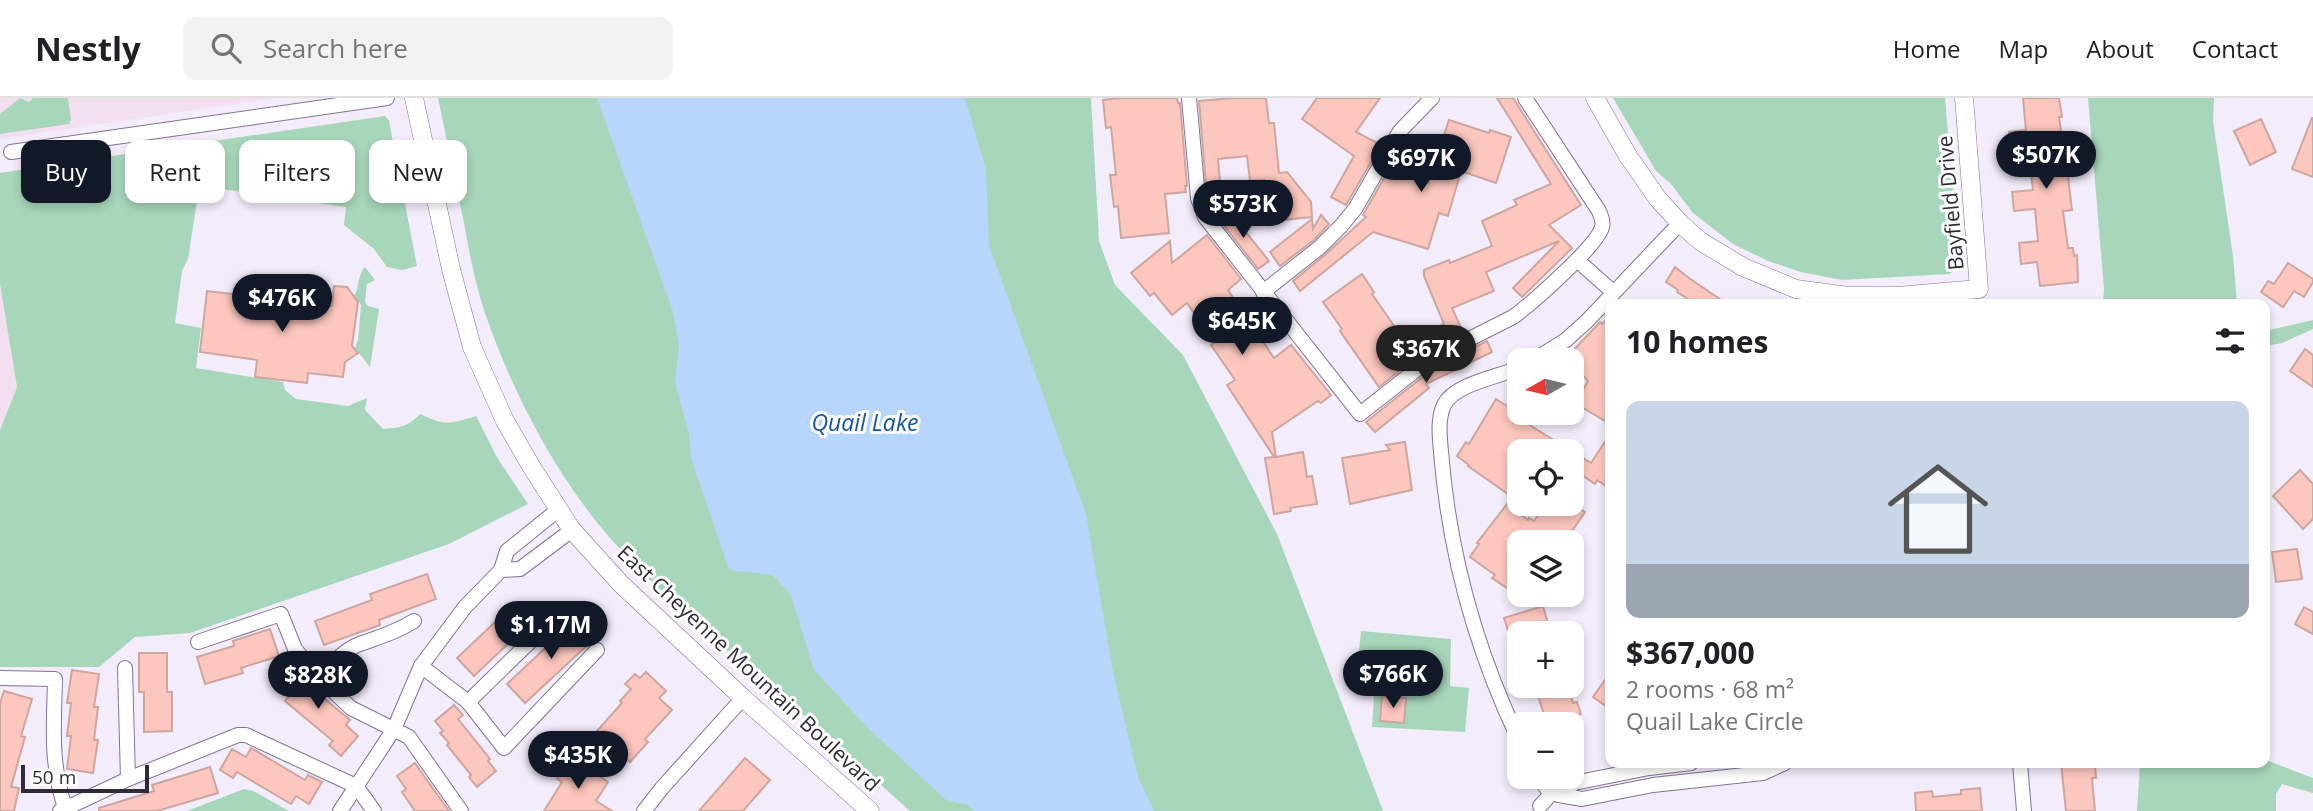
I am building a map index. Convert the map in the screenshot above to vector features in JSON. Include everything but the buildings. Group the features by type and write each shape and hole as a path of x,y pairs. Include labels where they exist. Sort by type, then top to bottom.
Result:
{"street":[{"path":"11,152 387,98"},
{"name":"East Cheyenne Mountain Boulevard","path":"414,98 451,269 472,347 505,421 572,530 621,584 870,811"},
{"path":"1189,98 1200,207 1205,217 1360,414 1430,359 1513,317 1577,260 1602,230 1603,221 1599,211 1525,98"},
{"path":"1263,292 1320,247 1341,226 1400,131 1432,98"},
{"path":"1595,98 1644,180 1680,223 1720,255 1796,297 1980,297"},
{"name":"Bayfield Drive","path":"1964,98 1980,297"},
{"path":"1607,299 1680,223"},
{"path":"1577,260 1613,292"},
{"path":"1553,348 1587,321 1605,301"},
{"path":"1507,372 1463,388 1450,396 1443,406 1440,433 1445,494 1460,579 1491,674 1507,712"},
{"path":"340,811 394,729 421,666 465,607 501,570 507,551 559,509"},
{"path":"501,570 520,569 572,530"},
{"path":"198,642 281,614 295,649 318,677 351,708 410,737 461,811"},
{"path":"318,677 355,646 396,632 414,621"},
{"path":"468,702 544,628"},
{"path":"421,666 468,702 504,748 597,650"},
{"path":"125,668 128,779"},
{"path":"0,678 55,679 53,760 63,809 128,779 238,735 264,743 356,786 374,811"},
{"path":"644,811 743,698"},
{"path":"1540,806 1574,783 1649,768"},
{"path":"1546,789 1556,794 1582,799 1653,785 1763,773 1774,768"},
{"path":"2020,768 2024,811"}],"shaded area":[{"path":"0,98 275,98 0,139"},
{"path":"0,284 17,387 0,430"}],"green space":[{"path":"20,98 29,102 33,98 68,98 71,120 69,124 0,134 0,114"},
{"path":"438,98 1091,98 1099,241 1115,285 1183,355 1277,534 1383,811 910,811 660,590 597,523 577,495 557,466 523,405 495,341 472,267 459,203 467,203 467,140 446,140"},
{"path":"1613,98 1945,98 1959,263 1949,274 1842,280 1801,272 1768,261 1733,244 1693,213 1671,184 1656,171"},
{"path":"2088,98 2214,98 2213,121 2237,299 2103,299"},
{"path":"385,116 389,121 393,140 369,140 369,203 405,203 417,266 402,270 387,267 374,249 344,225 346,207 318,203 355,203 355,140 239,140 239,192 225,190 225,140 221,140"},
{"path":"125,154 125,203 197,203 188,259 182,271 175,323 201,328 196,368 283,382 285,390 296,399 348,406 367,398 365,410 383,429 404,426 420,414 448,422 476,416 498,459 528,504 449,544 190,633 135,637 99,667 0,667 0,430 17,387 0,284 0,173 21,170 21,203 111,203 111,156"},
{"path":"365,267 375,280 367,284 365,302 368,306 379,309 370,367 355,348 361,305 354,296"},
{"path":"2313,320 2313,329 2282,343 2270,345 2270,330"},
{"path":"1361,631 1451,639 1450,686 1469,688 1465,732 1372,727 1375,680 1356,678"},
{"path":"2270,762 2313,778 2313,793 2282,784 2276,794 2276,811 2137,811 2140,768 2270,768"},
{"path":"244,789 253,791 289,811 187,811"}],"water":[{"name":"Quail Lake","path":"597,98 965,98 986,170 989,245 1086,514 1113,672 1138,777 1154,811 974,811 968,805 946,800 867,727 814,670 791,595 773,575 729,570 691,458 689,434 675,382 679,347 673,312"}]}
